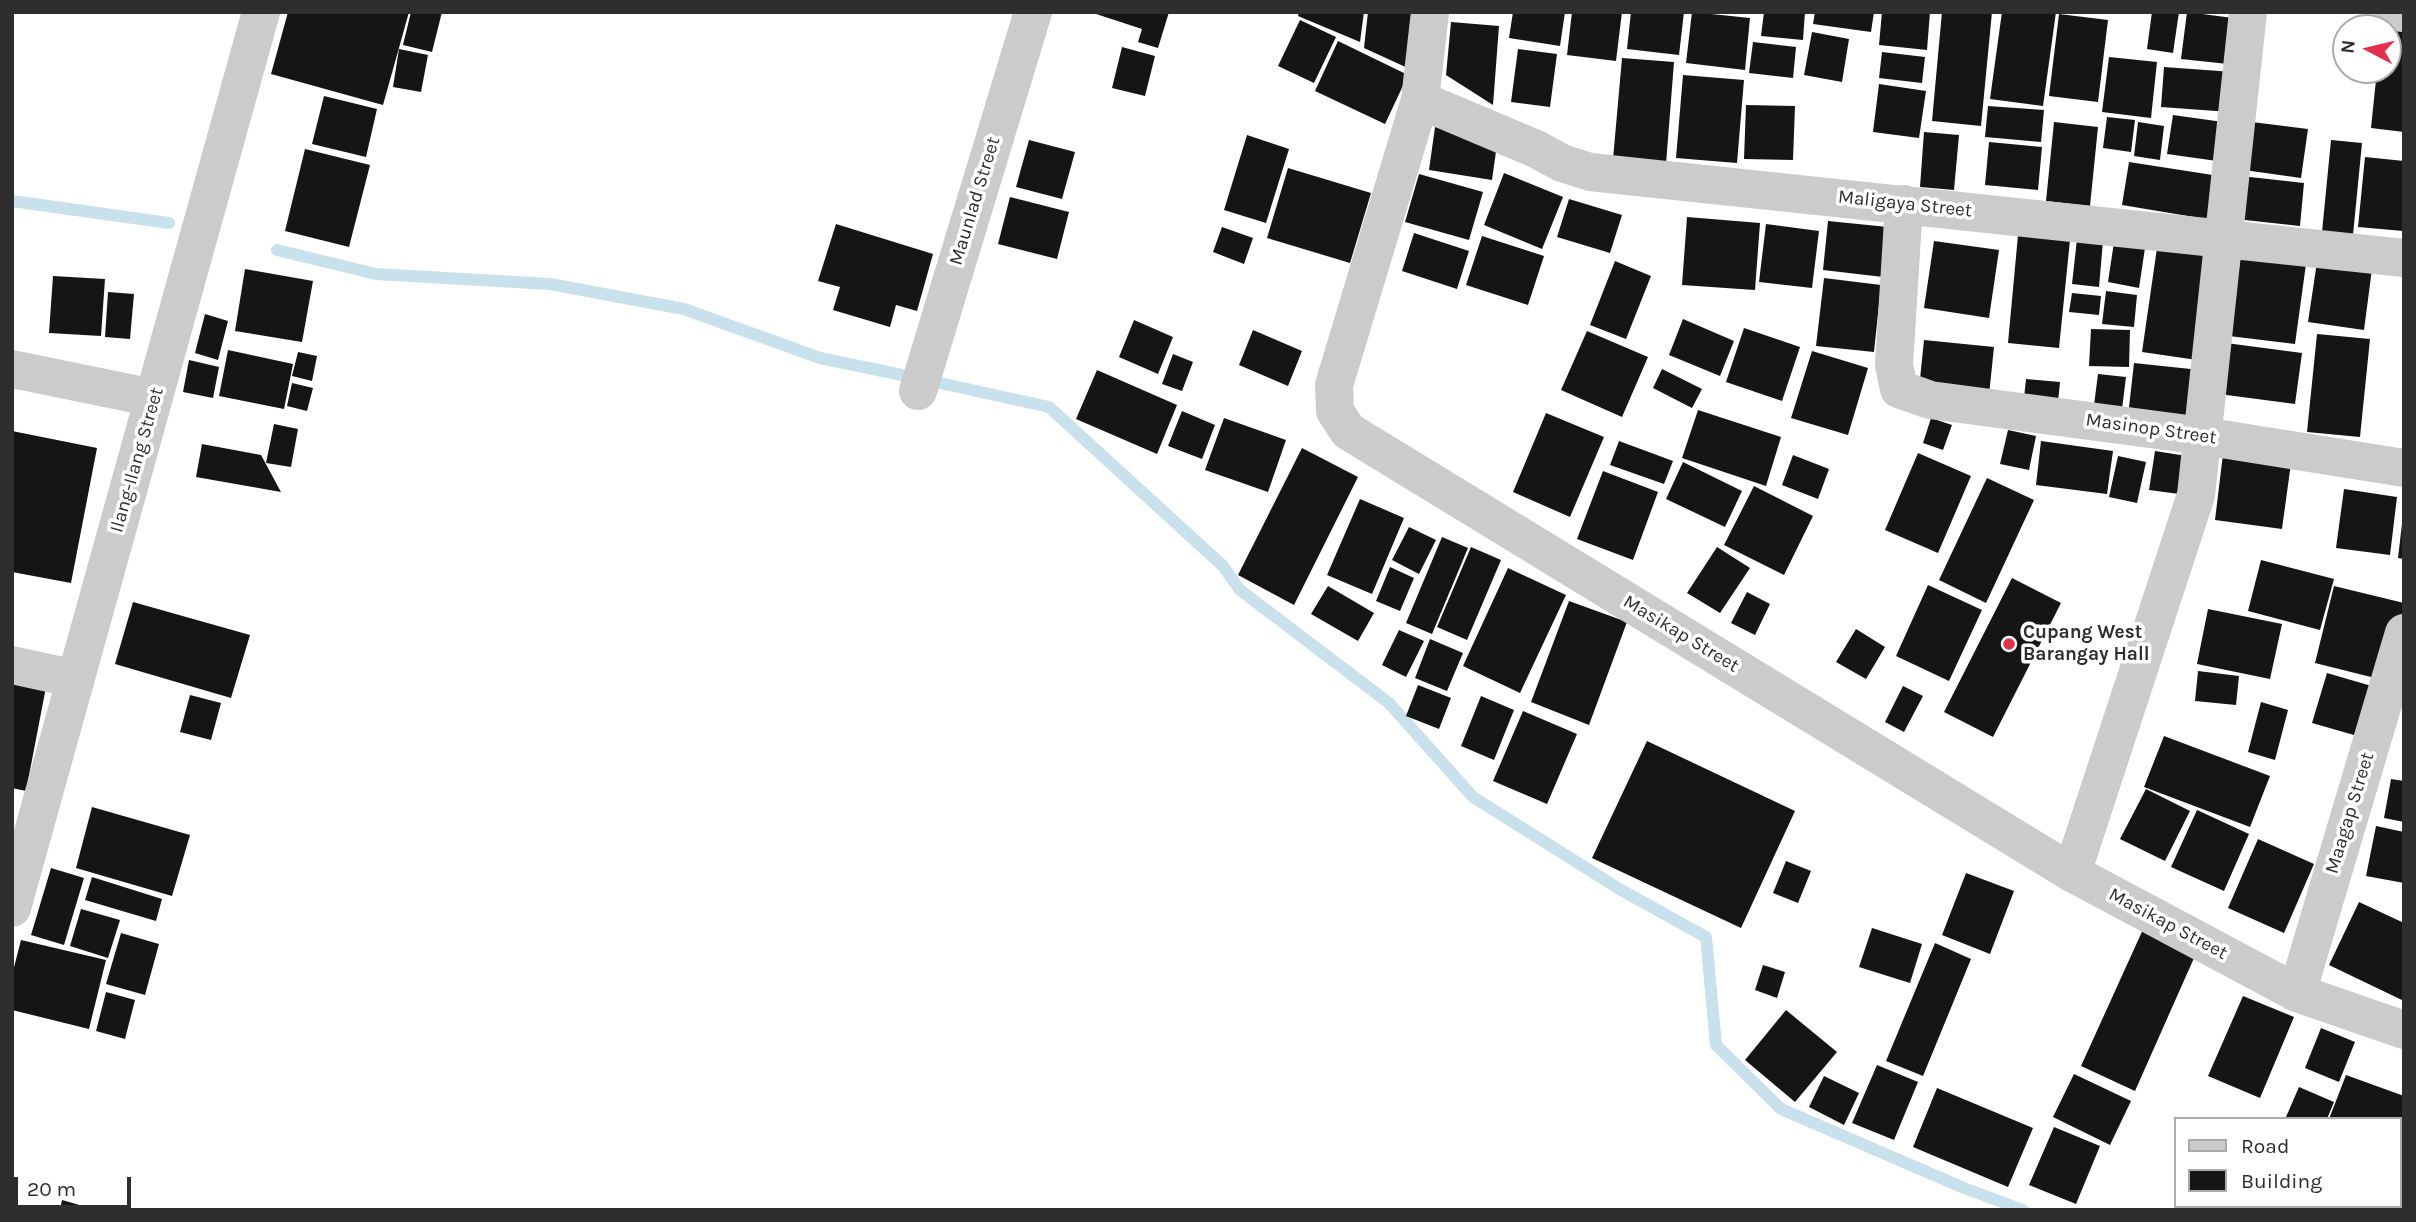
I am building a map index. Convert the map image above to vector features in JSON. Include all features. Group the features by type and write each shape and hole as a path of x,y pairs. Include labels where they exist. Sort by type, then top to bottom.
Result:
{"street":[{"name":"Ilang-Ilang Street","path":"12,908 261,12"},
{"name":"Maunlad Street","path":"918,391 1033,12"},
{"name":"Masikap Street","path":"1430,12 1420,100 1334,385 1335,411 1348,431 2072,873 2297,993 2404,1030"},
{"path":"2072,873 2196,495 2248,12"},
{"path":"2393,12 2404,13"},
{"name":"Maligaya Street","path":"1420,100 1536,149 1562,163 1590,172 2404,258"},
{"name":"Masinop Street","path":"1904,204 1894,365 1899,389 1930,400 2203,436 2404,468"},
{"path":"12,369 154,398"},
{"name":"Maagap Street","path":"2297,993 2404,633"},
{"path":"12,665 76,679"}],"building":[{"path":"288,12 409,12 383,105 271,74"},
{"path":"411,12 442,12 432,52 403,45"},
{"path":"1090,12 1169,12 1158,48 1138,42 1142,29"},
{"path":"1299,12 1364,12 1360,42 1298,16"},
{"path":"1368,12 1418,12 1412,70 1364,48"},
{"path":"1513,12 1565,12 1560,46 1509,38"},
{"path":"1572,12 1622,12 1616,61 1567,55"},
{"path":"1631,12 1684,12 1679,55 1627,49"},
{"path":"1692,12 1750,18 1745,70 1686,63"},
{"path":"1764,12 1805,12 1803,40 1761,36"},
{"path":"1815,12 1874,12 1871,32 1813,24"},
{"path":"1882,12 1930,12 1927,50 1879,45"},
{"path":"1942,12 1992,12 1981,126 1932,121"},
{"path":"2002,12 2056,12 2043,106 1990,99"},
{"path":"2152,12 2179,12 2173,53 2147,49"},
{"path":"2187,12 2233,18 2228,64 2181,59"},
{"path":"2059,14 2108,20 2098,102 2049,96"},
{"path":"1300,20 1336,37 1314,83 1278,66"},
{"path":"1451,22 1499,26 1493,105 1446,75"},
{"path":"2404,31 2404,132 2371,128 2376,84 2402,84"},
{"path":"1812,32 1849,39 1842,82 1804,75"},
{"path":"1338,41 1408,75 1385,124 1315,91"},
{"path":"1753,42 1796,47 1793,78 1749,73"},
{"path":"1122,47 1155,56 1145,96 1112,88"},
{"path":"399,49 428,55 421,92 393,87"},
{"path":"1518,49 1557,54 1550,107 1511,102"},
{"path":"1882,52 1925,57 1922,83 1879,78"},
{"path":"2109,57 2157,62 2151,118 2102,112"},
{"path":"1622,58 1674,62 1666,164 1613,159"},
{"path":"2164,67 2233,72 2230,112 2161,107"},
{"path":"1683,75 1744,80 1737,163 1676,158"},
{"path":"1879,84 1926,91 1919,138 1873,132"},
{"path":"324,96 377,109 366,157 312,144"},
{"path":"1746,105 1795,106 1793,160 1744,159"},
{"path":"1988,106 2044,110 2041,142 1985,137"},
{"path":"2173,115 2230,123 2224,162 2167,154"},
{"path":"2107,117 2135,120 2131,152 2103,148"},
{"path":"2054,122 2098,127 2090,206 2046,201"},
{"path":"2138,122 2164,126 2160,160 2134,156"},
{"path":"2252,122 2308,129 2301,178 2244,170"},
{"path":"1435,127 1498,137 1492,180 1429,170"},
{"path":"1924,132 1959,135 1954,190 1920,187"},
{"path":"1247,135 1289,149 1266,223 1224,210"},
{"path":"1029,140 1075,152 1062,199 1016,187"},
{"path":"2331,140 2362,143 2353,235 2322,232"},
{"path":"1989,142 2042,147 2038,190 1985,185"},
{"path":"305,149 370,165 349,247 285,231"},
{"path":"2365,157 2404,161 2403,231 2358,227"},
{"path":"2129,162 2219,176 2212,220 2122,205"},
{"path":"1288,168 1371,193 1350,263 1267,238"},
{"path":"1504,173 1563,197 1542,249 1484,225"},
{"path":"1419,174 1483,192 1469,240 1405,222"},
{"path":"2241,176 2304,183 2300,226 2236,219"},
{"path":"1010,197 1069,212 1057,259 998,244"},
{"path":"1569,199 1622,215 1610,253 1557,237"},
{"path":"1687,217 1760,223 1755,290 1682,285"},
{"path":"1828,221 1888,227 1883,277 1823,270"},
{"path":"836,224 933,254 917,311 896,305 890,327 833,310 840,287 818,281"},
{"path":"1766,224 1819,231 1812,288 1759,282"},
{"path":"1222,227 1253,238 1244,264 1213,252"},
{"path":"1414,233 1469,251 1457,289 1402,271"},
{"path":"2018,235 2070,240 2059,348 2008,343"},
{"path":"1482,236 1544,256 1528,305 1466,285"},
{"path":"2077,239 2103,241 2099,287 2072,284"},
{"path":"1934,241 1999,250 1989,318 1924,308"},
{"path":"2114,242 2145,248 2139,288 2108,282"},
{"path":"2157,248 2219,257 2204,361 2142,352"},
{"path":"2241,255 2306,264 2295,344 2229,336"},
{"path":"1615,261 1651,276 1626,339 1590,325"},
{"path":"2317,262 2372,269 2364,330 2308,322"},
{"path":"245,269 313,281 302,342 235,331"},
{"path":"53,276 105,279 101,336 49,333"},
{"path":"1824,278 1881,285 1874,352 1816,346"},
{"path":"2106,291 2137,295 2134,327 2102,324"},
{"path":"108,292 134,294 130,339 105,337"},
{"path":"2072,293 2101,296 2099,315 2069,312"},
{"path":"205,314 228,321 218,360 195,353"},
{"path":"1683,319 1734,341 1720,376 1669,355"},
{"path":"1134,320 1173,337 1158,374 1119,357"},
{"path":"1744,328 1800,347 1782,401 1726,382"},
{"path":"2091,329 2130,330 2129,367 2089,366"},
{"path":"1253,330 1302,351 1288,386 1239,365"},
{"path":"1587,331 1648,357 1622,417 1561,390"},
{"path":"2317,334 2370,339 2360,437 2307,432"},
{"path":"1924,340 1994,347 1989,395 1919,389"},
{"path":"2226,343 2302,353 2295,404 2219,394"},
{"path":"228,350 293,364 284,409 219,396"},
{"path":"1812,351 1868,368 1848,435 1791,418"},
{"path":"298,352 317,356 312,381 292,376"},
{"path":"1173,354 1193,362 1182,391 1162,384"},
{"path":"189,360 219,367 213,398 183,392"},
{"path":"2134,363 2200,370 2195,423 2128,416"},
{"path":"1662,369 1702,389 1692,408 1653,388"},
{"path":"1097,370 1177,405 1157,454 1076,419"},
{"path":"2098,374 2126,377 2121,417 2093,413"},
{"path":"2026,379 2060,382 2057,412 2023,408"},
{"path":"292,383 313,388 307,411 287,406"},
{"path":"1698,410 1781,437 1766,486 1682,458"},
{"path":"1182,411 1215,425 1202,459 1168,446"},
{"path":"1546,413 1604,437 1570,517 1513,492"},
{"path":"1224,418 1286,440 1268,492 1205,470"},
{"path":"1931,418 1952,425 1943,450 1923,443"},
{"path":"274,424 298,429 291,467 266,463"},
{"path":"2008,430 2036,436 2029,470 2000,464"},
{"path":"12,431 97,448 71,583 12,572"},
{"path":"1619,441 1673,461 1664,484 1610,465"},
{"path":"2041,441 2113,451 2107,494 2036,485"},
{"path":"202,444 261,455 281,492 196,477"},
{"path":"1302,448 1358,477 1294,605 1238,575"},
{"path":"2155,451 2193,457 2187,495 2149,490"},
{"path":"1918,453 1971,476 1938,553 1885,530"},
{"path":"2223,454 2291,463 2282,529 2215,520"},
{"path":"1793,455 1829,469 1818,499 1782,485"},
{"path":"2118,456 2146,462 2137,503 2109,497"},
{"path":"1683,462 1742,491 1725,527 1666,499"},
{"path":"1603,471 1658,492 1633,560 1577,539"},
{"path":"1987,478 2034,500 1986,603 1939,580"},
{"path":"1754,486 1813,516 1784,575 1724,545"},
{"path":"2344,489 2397,497 2390,555 2336,548"},
{"path":"1360,499 1404,518 1372,594 1327,575"},
{"path":"2404,524 2404,559 2398,558"},
{"path":"1409,527 1436,540 1419,574 1392,560"},
{"path":"1442,537 1468,548 1432,634 1406,623"},
{"path":"1471,547 1501,560 1467,640 1437,627"},
{"path":"1717,547 1750,568 1720,613 1687,593"},
{"path":"2261,560 2334,579 2320,630 2248,611"},
{"path":"1390,567 1414,578 1400,611 1376,601"},
{"path":"1508,568 1566,595 1520,693 1463,666"},
{"name":"Cupang West Barangay Hall","path":"2012,578 2061,603 1993,737 1944,712"},
{"path":"1928,585 1982,610 1949,681 1896,656"},
{"path":"1328,586 1374,613 1358,641 1311,614"},
{"path":"2334,586 2404,603 2404,615 2387,681 2315,663"},
{"path":"1747,592 1770,604 1755,635 1731,623"},
{"path":"1569,601 1627,622 1589,725 1531,702"},
{"path":"133,602 250,635 231,698 115,664"},
{"path":"2208,609 2282,624 2270,679 2197,664"},
{"path":"1856,629 1885,647 1866,679 1836,662"},
{"path":"1399,630 1424,641 1406,677 1382,665"},
{"path":"1430,639 1463,653 1447,691 1415,678"},
{"path":"2198,671 2239,676 2236,705 2195,701"},
{"path":"2327,673 2375,687 2361,737 2312,723"},
{"path":"12,675 47,682 26,791 12,788"},
{"path":"1418,685 1451,698 1439,729 1406,716"},
{"path":"1903,686 1923,696 1904,732 1885,722"},
{"path":"190,695 221,703 211,740 180,732"},
{"path":"1481,696 1514,710 1494,760 1461,746"},
{"path":"2261,702 2288,710 2275,760 2248,752"},
{"path":"1523,711 1577,734 1547,804 1493,781"},
{"path":"2164,736 2270,776 2250,827 2144,787"},
{"path":"1647,741 1795,811 1741,928 1592,858"},
{"path":"2391,779 2404,781 2404,822 2384,818"},
{"path":"2146,789 2190,811 2165,861 2120,839"},
{"path":"92,807 190,835 172,896 76,868"},
{"path":"2197,810 2249,834 2224,891 2171,867"},
{"path":"2376,826 2404,832 2404,883 2366,876"},
{"path":"2258,839 2314,864 2284,933 2228,908"},
{"path":"1786,861 1811,871 1798,903 1773,893"},
{"path":"51,868 84,878 64,945 31,935"},
{"path":"1966,873 2014,891 1990,954 1942,935"},
{"path":"92,877 162,899 156,921 85,900"},
{"path":"2359,902 2404,923 2404,1001 2329,965"},
{"path":"81,909 120,920 108,958 70,946"},
{"path":"2145,925 2198,949 2135,1091 2081,1066"},
{"path":"1872,928 1922,944 1910,983 1859,967"},
{"path":"121,933 159,944 145,995 106,984"},
{"path":"21,940 106,960 89,1029 12,1010 12,975"},
{"path":"1935,943 1971,959 1923,1076 1886,1061"},
{"path":"1763,965 1785,972 1777,998 1755,990"},
{"path":"106,992 135,1000 125,1039 96,1031"},
{"path":"2243,996 2294,1017 2260,1098 2208,1076"},
{"path":"1786,1010 1837,1052 1795,1102 1745,1060"},
{"path":"2321,1028 2355,1042 2339,1082 2305,1068"},
{"path":"1877,1065 1918,1082 1894,1140 1852,1123"},
{"path":"2074,1074 2131,1101 2110,1145 2053,1117"},
{"path":"2346,1075 2404,1096 2402,1125 2402,1117 2330,1117"},
{"path":"1824,1076 1859,1093 1844,1125 1809,1107"},
{"path":"2299,1087 2334,1102 2328,1117 2286,1117"},
{"path":"1937,1088 2033,1128 2008,1187 1913,1147"},
{"path":"2054,1127 2100,1146 2076,1204 2029,1185"},
{"path":"2402,1147 2404,1148 2402,1208"},
{"path":"62,1200 83,1206 81,1210 60,1210"},
{"path":"2376,1208 2402,1208 2401,1210"}],"waterway":[{"path":"12,201 169,223"},
{"path":"277,250 376,274 550,284 684,309 820,358 907,376"},
{"path":"940,383 1049,407 1223,566 1240,590 1389,703 1473,797 1621,890 1706,937 1716,1045 1781,1109 1964,1188 2023,1210"}],"place":[{"name":"Cupang West Barangay Hall","path":"2009,644"}]}
